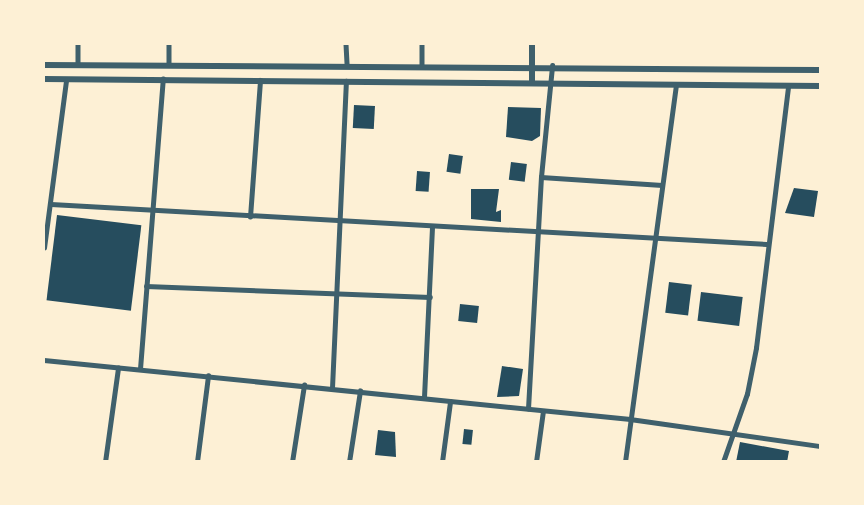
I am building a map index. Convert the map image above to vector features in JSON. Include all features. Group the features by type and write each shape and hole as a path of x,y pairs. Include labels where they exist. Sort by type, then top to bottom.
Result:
{"street":[{"path":"78,44 78,65"},
{"path":"169,44 169,64"},
{"path":"346,44 347,65"},
{"path":"422,44 422,66"},
{"path":"532,44 532,82"},
{"path":"44,65 552,66 820,70"},
{"path":"528,409 537,233 552,66"},
{"path":"140,369 163,79"},
{"path":"44,80 163,79 820,86"},
{"path":"44,248 66,80"},
{"path":"250,217 260,80"},
{"path":"332,388 346,81"},
{"path":"625,462 676,84"},
{"path":"723,462 731,432 747,394 756,348 766,244 788,86"},
{"path":"541,177 662,185"},
{"path":"51,204 432,228 766,244"},
{"path":"424,398 432,228"},
{"path":"146,286 430,297"},
{"path":"44,360 630,419 820,446"},
{"path":"105,462 118,368"},
{"path":"197,462 208,376"},
{"path":"292,462 304,385"},
{"path":"349,462 360,391"},
{"path":"442,462 450,402"},
{"path":"536,462 543,411"}],"building":[{"path":"354,105 375,106 374,129 353,128"},
{"path":"508,107 541,108 540,136 532,141 506,137"},
{"path":"449,154 463,156 460,174 446,172"},
{"path":"511,162 527,164 525,182 509,180"},
{"path":"417,171 430,172 429,192 416,191"},
{"path":"794,188 818,191 814,217 785,213"},
{"path":"471,189 499,189 496,212 501,210 501,222 471,219"},
{"path":"57,215 141,225 131,311 47,300"},
{"path":"669,282 692,285 688,316 665,313"},
{"path":"701,292 743,297 739,326 697,321"},
{"path":"460,304 479,306 477,323 458,321"},
{"path":"502,366 523,369 519,396 497,397"},
{"path":"464,429 473,430 471,445 462,444"},
{"path":"378,430 395,432 396,457 375,455"},
{"path":"740,442 789,451 787,462 736,462"}]}
